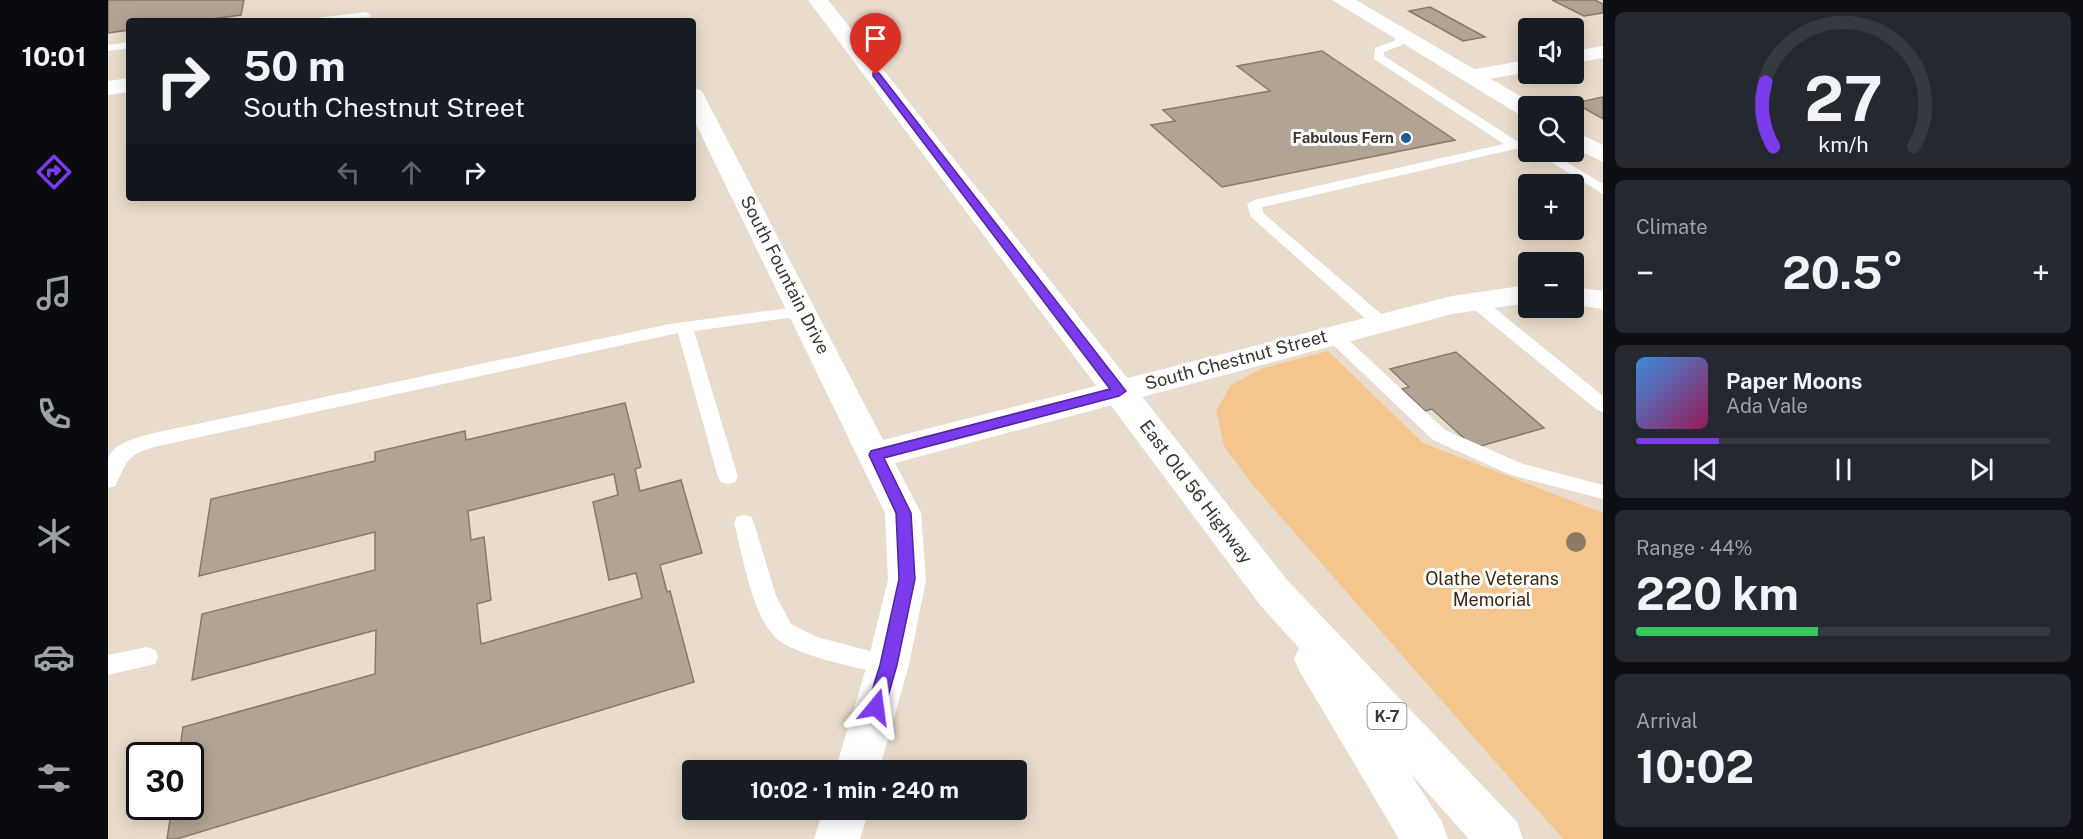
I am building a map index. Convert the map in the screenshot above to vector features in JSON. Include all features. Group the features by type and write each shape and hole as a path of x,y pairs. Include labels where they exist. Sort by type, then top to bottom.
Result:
{"main road":[{"name":"K-7","path":"818,0 1119,391"},
{"path":"1342,0 1518,104"},
{"path":"1584,55 1603,52"},
{"path":"1473,76 1518,68"},
{"path":"108,88 126,85"},
{"name":"South Fountain Drive","path":"696,101 876,455 903,513 907,579 888,665 860,760"},
{"path":"1584,144 1603,155"},
{"name":"South Chestnut Street","path":"876,455 1381,323 1475,301 1518,295"},
{"path":"1584,297 1603,300"},
{"name":"East Old 56 Highway","path":"1119,391 1274,593 1500,839"},
{"name":"East Old 56 Highway","path":"1274,593 1425,839"},
{"path":"837,839 843,820"}],"lane":[{"path":"365,18 366,0"},
{"path":"1402,36 1398,43 1379,50 1378,57 1518,139"},
{"path":"108,48 126,45"},
{"path":"1381,323 1256,214 1254,204 1518,145"},
{"path":"1558,162 1603,190"},
{"path":"1475,301 1603,406"},
{"path":"108,481 111,466 129,447 154,440 685,328 804,312"},
{"path":"685,328 728,477"},
{"path":"1333,335 1439,435 1518,470 1603,492"},
{"path":"744,523 771,610 783,632 807,643 888,665"},
{"path":"108,664 147,657"}],"green space":[{"name":"Olathe Veterans Memorial","path":"1328,351 1423,443 1603,513 1603,839 1563,839 1251,483 1224,446 1216,411 1231,385 1263,368"}],"building":[{"path":"108,0 244,0 241,15 219,18 126,18 126,30 108,33"},
{"path":"1552,0 1595,0 1603,4 1603,13 1584,16"},
{"path":"1430,7 1485,37 1463,41 1409,11"},
{"path":"1322,51 1455,140 1222,187 1151,125 1175,121 1163,110 1270,91 1237,66"},
{"path":"1603,97 1603,119 1584,108 1584,101"},
{"path":"1456,352 1544,428 1477,447 1468,442 1432,409 1425,411 1402,389 1409,387 1390,369"},
{"path":"625,403 641,467 635,469 640,491 681,480 702,553 660,565 667,592 670,591 694,682 177,839 167,839 170,820 204,820 204,742 181,742 183,727 375,674 376,630 192,680 202,614 375,570 375,532 199,576 211,499 375,461 375,452 465,431 466,440","holes":["614,474 618,495 593,502 609,580 636,573 642,598 481,644 477,604 491,600 484,537 471,540 468,511"]}],"place":[{"name":"Fabulous Fern","path":"1406,138"}],"route":[{"path":"876,75 1119,391 876,455 903,513 907,579 876,707"}]}
